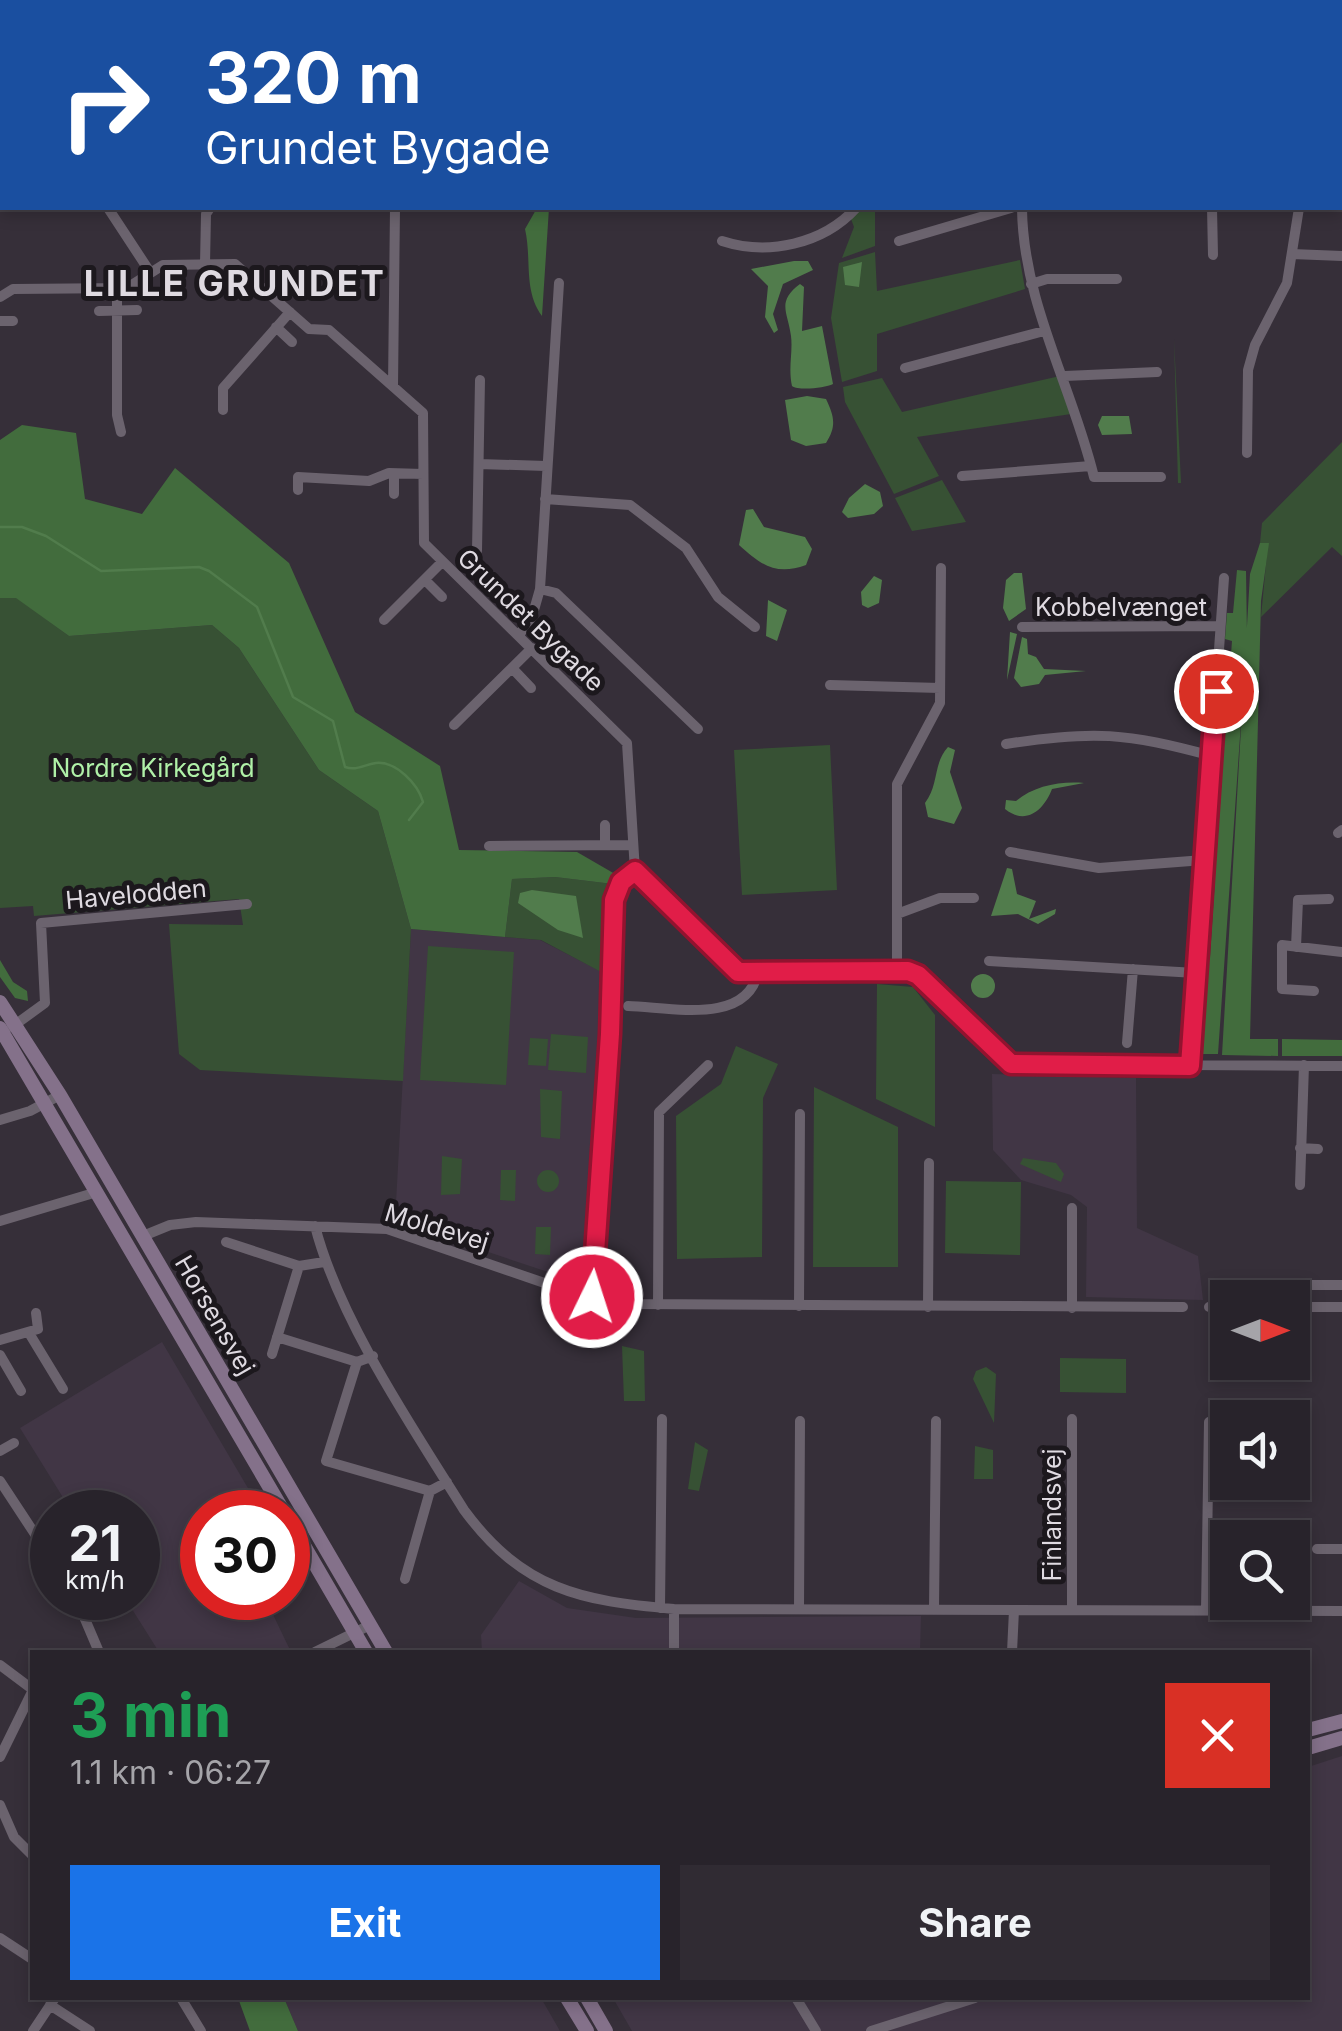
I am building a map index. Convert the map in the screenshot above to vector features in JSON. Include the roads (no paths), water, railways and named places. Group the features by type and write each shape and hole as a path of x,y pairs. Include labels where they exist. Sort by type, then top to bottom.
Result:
{"main road":[{"name":"Horsensvej","path":"0,1002 6,1028 142,1236 385,1650"},
{"name":"Horsensvej","path":"53,1099 80,1162 271,1490"},
{"path":"80,1162 98,1178 128,1228 142,1236 144,1256 204,1362 215,1393"},
{"path":"310,1550 318,1555 358,1623 370,1624"},
{"name":"Horsensvej","path":"310,1556 365,1650"},
{"path":"354,1633 367,1635 377,1650"},
{"path":"1310,1729 1342,1721"},
{"path":"1310,1747 1342,1738"},
{"path":"568,2000 587,2031"},
{"path":"588,2000 606,2031"}],"street":[{"path":"109,210 150,272"},
{"path":"206,264 209,210"},
{"path":"393,386 395,210"},
{"path":"722,240 754,247 795,244 837,224 854,210"},
{"path":"900,242 1004,210"},
{"path":"1022,210 1022,248 1030,284 1044,331 1065,376 1094,477 1161,477"},
{"path":"1212,210 1213,255"},
{"path":"1248,454 1248,370 1255,345 1280,301 1298,210"},
{"path":"1292,254 1342,256"},
{"name":"Grundet Bygade","path":"0,297 14,289 127,288 163,265 235,264 308,328 329,330 393,386 423,414 424,543 627,743 635,871"},
{"path":"1030,284 1047,279 1117,279"},
{"path":"518,635 532,617 540,589 560,283"},
{"path":"117,289 117,415 122,432"},
{"path":"99,311 138,310"},
{"path":"223,410 223,388 290,312"},
{"path":"276,327 292,342"},
{"path":"905,368 1044,331"},
{"path":"1065,376 1158,372"},
{"path":"477,551 480,380"},
{"path":"478,464 546,466"},
{"path":"962,476 1091,466"},
{"path":"298,490 298,476 369,481 394,474 424,474"},
{"path":"394,474 394,494"},
{"path":"545,499 630,505 686,548 718,597 755,627"},
{"path":"384,620 442,562"},
{"path":"898,971 896,784 936,711 940,688 941,568"},
{"name":"Kobbelvænget","path":"1190,1066 1224,578"},
{"path":"425,580 442,598"},
{"path":"540,589 556,592 698,729"},
{"path":"743,617 752,606"},
{"name":"Kobbelvænget","path":"1022,627 1220,626"},
{"path":"454,725 532,648"},
{"path":"512,668 531,688"},
{"path":"830,685 940,688"},
{"path":"674,728 685,717"},
{"path":"1006,744 1094,732 1124,735 1212,756"},
{"path":"605,826 605,846"},
{"path":"489,846 632,845"},
{"path":"1010,852 1099,868 1204,860"},
{"path":"592,1297 610,1034 614,900 621,882 635,871 738,972 898,971 918,975 1011,1064 1342,1066"},
{"path":"897,914 940,898 974,898"},
{"path":"1296,947 1298,900 1328,899"},
{"name":"Havelodden","path":"6,1028 46,1003 42,923 247,904"},
{"path":"1314,991 1282,989 1282,945 1342,952"},
{"path":"989,961 1196,972"},
{"path":"1127,1043 1133,969"},
{"path":"628,1006 729,1007 746,997 758,972"},
{"path":"658,1306 659,1112 708,1065"},
{"path":"1300,1185 1304,1065"},
{"path":"0,1120 53,1099"},
{"path":"798,1306 800,1114"},
{"path":"1300,1148 1318,1148"},
{"path":"928,1162 928,1307"},
{"path":"0,1221 97,1192"},
{"path":"1072,1208 1072,1308"},
{"name":"Moldevej","path":"142,1236 170,1225 196,1222 379,1228 411,1235 592,1297 658,1306 1182,1307"},
{"name":"Finlandsvej","path":"315,1226 324,1262 372,1356 481,1533 518,1567 561,1592 592,1602 674,1609 1342,1611"},
{"path":"226,1242 299,1266 324,1262"},
{"path":"272,1354 299,1266"},
{"path":"1310,1285 1342,1285"},
{"path":"1310,1307 1342,1308"},
{"path":"0,1340 38,1329 36,1313"},
{"path":"29,1332 63,1389"},
{"path":"277,1338 357,1362 372,1356"},
{"path":"0,1355 20,1391"},
{"path":"357,1362 326,1461 430,1491 447,1482"},
{"path":"660,1608 662,1419"},
{"name":"Finlandsvej","path":"1072,1419 1072,1610"},
{"path":"799,1609 800,1421"},
{"path":"934,1609 936,1421"},
{"path":"1206,1610 1208,1422"},
{"path":"0,1452 14,1444"},
{"path":"0,1481 30,1527"},
{"path":"405,1579 430,1491"},
{"path":"1317,1549 1342,1549"},
{"path":"674,1609 674,1650"},
{"path":"1012,1650 1014,1610"},
{"path":"86,1620 99,1650"},
{"path":"319,1650 370,1624"},
{"path":"0,1665 30,1689"},
{"path":"0,1757 30,1695"},
{"path":"0,1805 14,1836 30,1853"},
{"path":"0,1938 30,1958"},
{"path":"181,2000 202,2031"},
{"path":"797,2000 816,2031"},
{"path":"871,2031 970,2000"},
{"path":"34,2031 52,2002 90,2031"}],"waterway":[{"path":"0,527 22,527 46,536 101,571 199,567 209,571 257,607 293,697 333,721 345,767 384,763 411,781 423,802 409,820"}],"district":[{"name":"LILLE GRUNDET","path":"235,284"}],"park label":[{"name":"Nordre Kirkegård","path":"153,768"}]}
